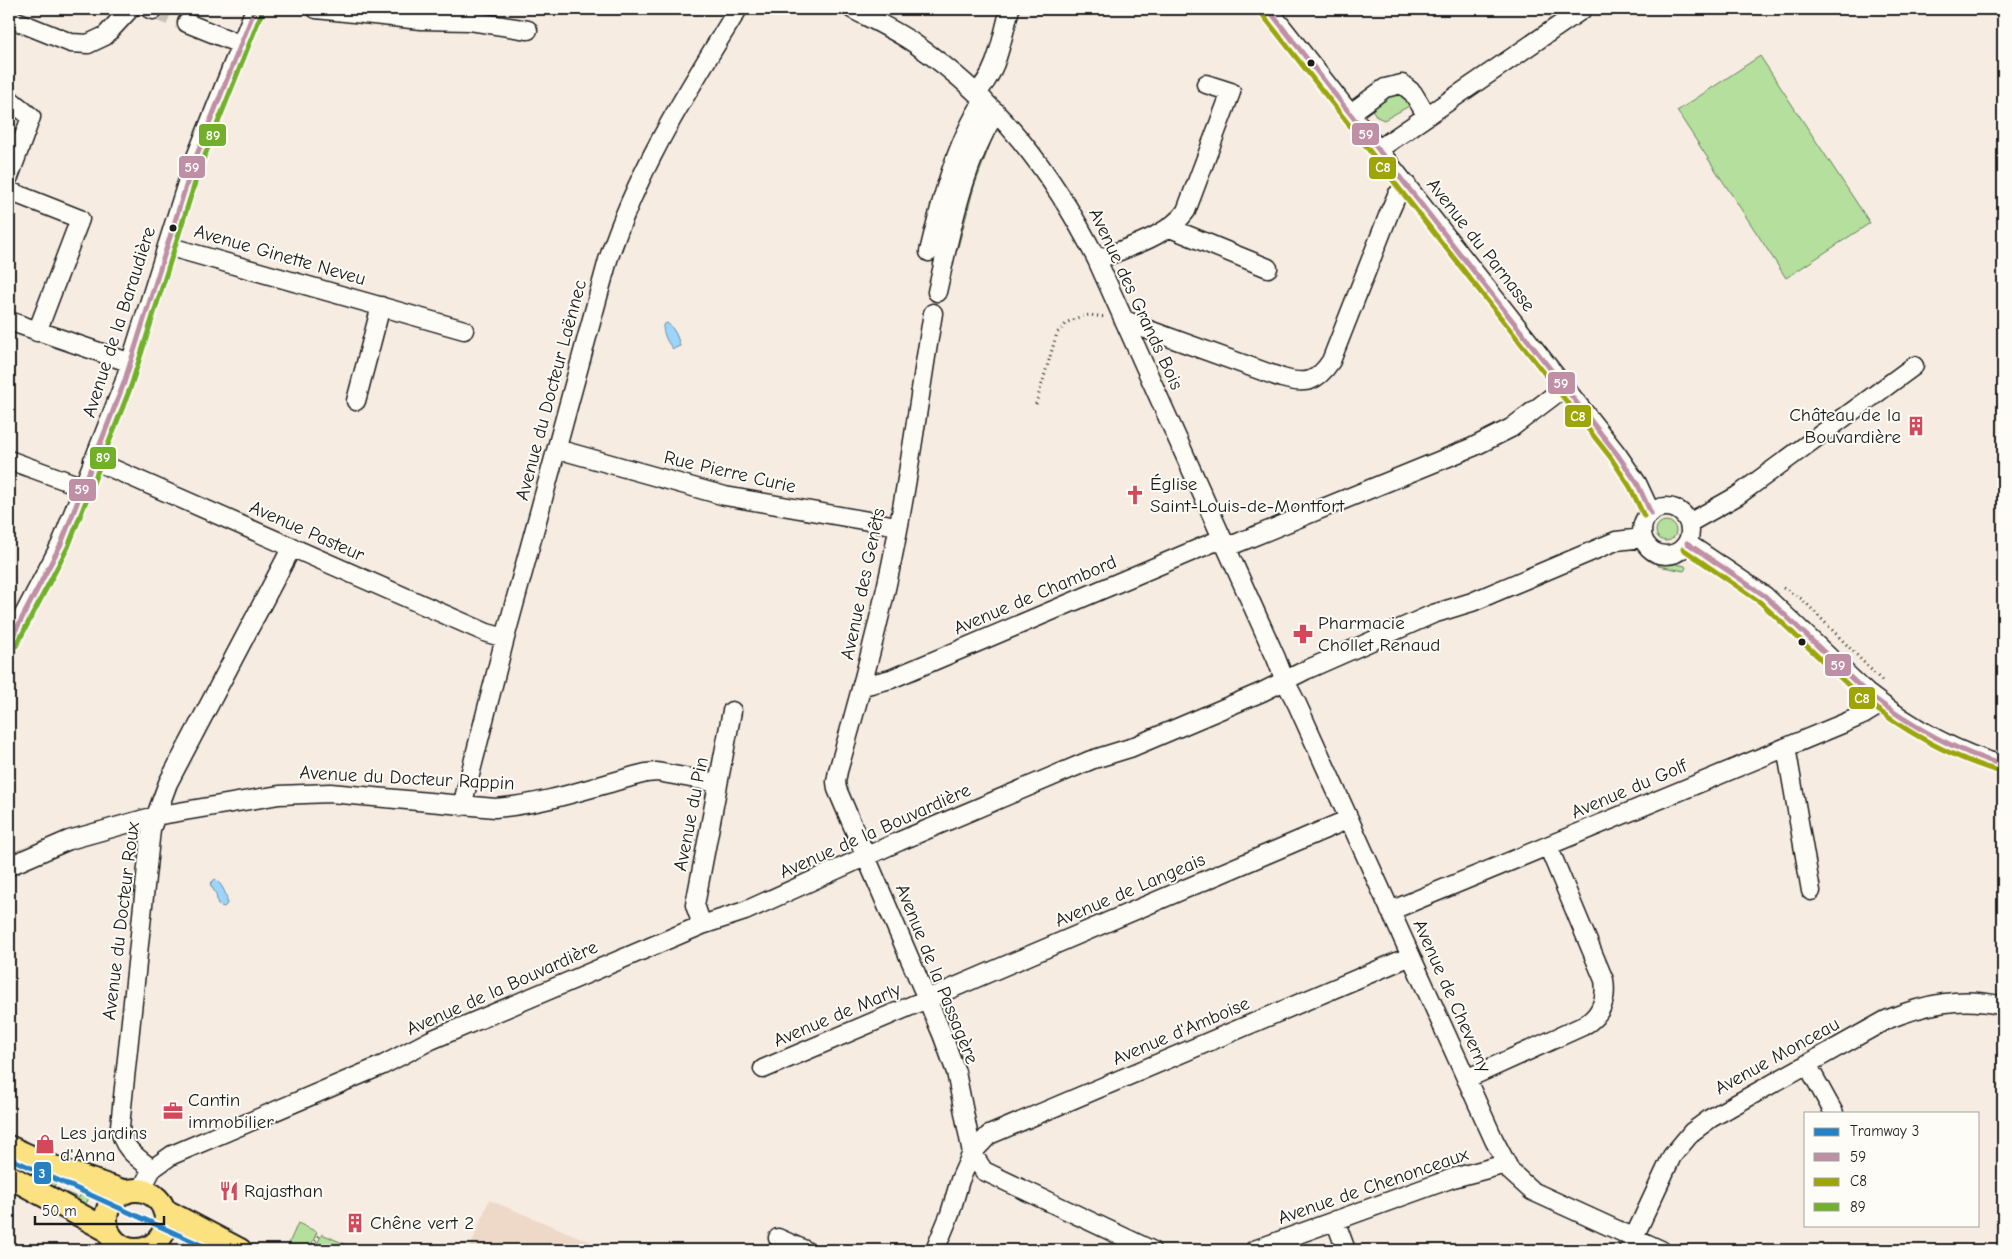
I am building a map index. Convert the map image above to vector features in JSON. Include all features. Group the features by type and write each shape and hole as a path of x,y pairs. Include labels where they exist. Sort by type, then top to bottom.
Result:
{"main road":[{"path":"9,1147 58,1169 157,1198 164,1210 166,1223 161,1236 152,1245 137,1250 117,1244 108,1230 106,1218 109,1206 116,1198 133,1191"},
{"path":"9,1176 108,1230"},
{"path":"164,1210 240,1250"}],"street":[{"path":"9,18 71,43 88,44 105,36 130,9"},
{"name":"Avenue de la Baraudière","path":"11,632 52,563 131,364 192,167 255,9"},
{"path":"316,9 421,20 470,21 528,30"},
{"name":"Avenue du Docteur Laënnec","path":"462,806 556,449 621,219 667,125 738,9"},
{"name":"Avenue des Grands Bois","path":"852,9 915,44 985,102 1023,142 1054,183 1097,260 1115,317 1224,543 1285,681"},
{"path":"937,292 958,208 980,140 989,79 1010,9"},
{"name":"Avenue du Parnasse","path":"1268,9 1632,475 1650,513"},
{"path":"1379,149 1583,9"},
{"path":"188,23 242,45"},
{"path":"1097,260 1170,228 1180,220 1186,211 1230,92 1206,84"},
{"path":"1351,113 1385,88 1402,84 1414,93 1427,116"},
{"path":"9,99 30,117 9,177"},
{"path":"930,252 952,168 973,117 985,102"},
{"path":"1115,317 1282,378 1301,382 1312,380 1323,373 1330,361 1390,211 1398,195 1407,185"},
{"path":"9,191 80,219 37,332"},
{"path":"1170,228 1268,268"},
{"name":"Avenue Ginette Neveu","path":"167,246 464,330"},
{"name":"Avenue Ginette Neveu","path":"356,401 381,306"},
{"name":"Avenue des Genêts","path":"866,857 836,782 863,686 887,582 918,413 933,313"},
{"path":"9,321 131,364"},
{"path":"1689,523 1737,496 1914,366"},
{"name":"Avenue de Chambord","path":"863,686 891,679 1214,542 1235,544 1490,440 1511,428 1565,387"},
{"name":"Rue Pierre Curie","path":"556,449 725,496 897,526"},
{"path":"9,460 82,488"},
{"name":"Avenue Pasteur","path":"93,460 487,633 505,638"},
{"path":"1661,508 1672,508 1681,512 1689,523 1690,533 1687,543 1677,552 1664,555 1651,549 1644,538 1644,524 1650,513 1661,508"},
{"name":"Avenue de la Bouvardière","path":"133,1191 152,1169 164,1159 185,1148 383,1065 430,1040 702,925 745,911 1091,760 1130,748 1433,614 1472,602 1616,541 1644,538"},
{"path":"1687,543 1765,596 1867,693 1886,696 1922,730 1954,747 2003,765"},
{"name":"Avenue du Docteur Roux","path":"152,1169 130,1151 123,1142 120,1126 149,841 155,816 168,783 292,547"},
{"name":"Avenue de Cheverny","path":"1285,681 1506,1164 1516,1177 1532,1191 1631,1244 1661,1250"},
{"name":"Avenue du Golf","path":"1390,911 1863,715 1886,696"},
{"name":"Avenue du Pin","path":"702,925 695,905 732,711"},
{"path":"1786,747 1811,891"},
{"name":"Avenue du Docteur Rappin","path":"9,866 69,840 155,816 250,799 302,794 351,795 495,808 517,806 561,797 646,773 657,772 718,783"},
{"name":"Avenue de Langeais","path":"928,999 1349,820"},
{"path":"1466,1078 1583,1026 1594,1018 1601,1009 1605,993 1604,980 1548,846"},
{"name":"Avenue de la Passagère","path":"866,857 928,999 956,1072 972,1153"},
{"name":"Avenue d'Amboise","path":"972,1153 989,1135 1411,956"},
{"name":"Avenue de Marly","path":"762,1069 928,999"},
{"name":"Avenue Monceau","path":"1631,1244 1668,1163 1686,1138 1711,1118 1886,1020 1916,1008 1958,1000 1979,1001 2003,1006"},
{"path":"1807,1064 1833,1112"},
{"path":"935,1250 950,1214 960,1180 972,1153 988,1174 1151,1250"},
{"name":"Avenue de Chenonceaux","path":"1254,1250 1453,1178 1506,1164"},
{"path":"1335,1220 1346,1250"},
{"path":"778,1238 805,1250"}],"path":[{"path":"1036,404 1057,332 1068,322 1079,317 1115,317"},
{"path":"1776,584 1802,599 1886,696"},
{"path":"311,1250 320,1232"}],"shaded area":[{"path":"489,1200 596,1244 593,1250 469,1250"}],"green space":[{"path":"1760,56 1870,223 1786,278 1677,111"},
{"path":"1398,94 1406,98 1411,105 1384,120 1377,117 1371,108 1389,95"},
{"path":"990,139 992,139 974,187 957,251 953,251 970,188"},
{"path":"1662,521 1670,521 1676,527 1676,535 1670,541 1662,541 1656,535 1656,527"},
{"path":"1659,560 1685,566 1686,568 1684,571 1658,566"},
{"path":"9,1157 58,1178 53,1189 9,1170"},
{"path":"69,1183 91,1193 86,1204 64,1195 65,1192 79,1198 81,1193 67,1187"},
{"path":"298,1223 317,1232 309,1250 286,1250"},
{"path":"322,1234 358,1250 314,1250"},
{"path":"187,1236 219,1250 181,1249"}],"water":[{"path":"667,323 672,327 680,346 673,349 667,341 664,332 663,325"},
{"path":"215,879 225,894 227,904 224,907 218,905 216,894 210,884"}],"tunnel":[{"path":"153,10 187,23"}],"tram line":[{"name":"3","path":"9,1158 212,1250"}],"transit line":[{"name":"59","path":"9,643 61,544 124,383 192,167 255,9"},
{"name":"59","path":"1268,9 1617,454 1637,483 1651,513"},
{"name":"89","path":"16,646 68,547 131,386 199,170 262,12"},
{"name":"C8","path":"1262,14 1611,458 1630,487 1644,516"},
{"name":"59","path":"1687,543 1765,596 1867,693 1883,705 1915,726 1949,744 2003,765"},
{"name":"C8","path":"1683,549 1760,602 1862,698 1878,710 1911,732 1945,751 2001,772"}],"place":[{"name":"Château de la Bouvardière","path":"1916,426"},
{"name":"Église Saint-Louis-de-Montfort","path":"1135,495"},
{"name":"Pharmacie Chollet Renaud","path":"1303,634"},
{"name":"Cantin immobilier","path":"173,1111"},
{"name":"Les jardins d'Anna","path":"45,1144"},
{"name":"Rajasthan","path":"229,1191"},
{"name":"Chêne vert 2","path":"355,1223"}]}
